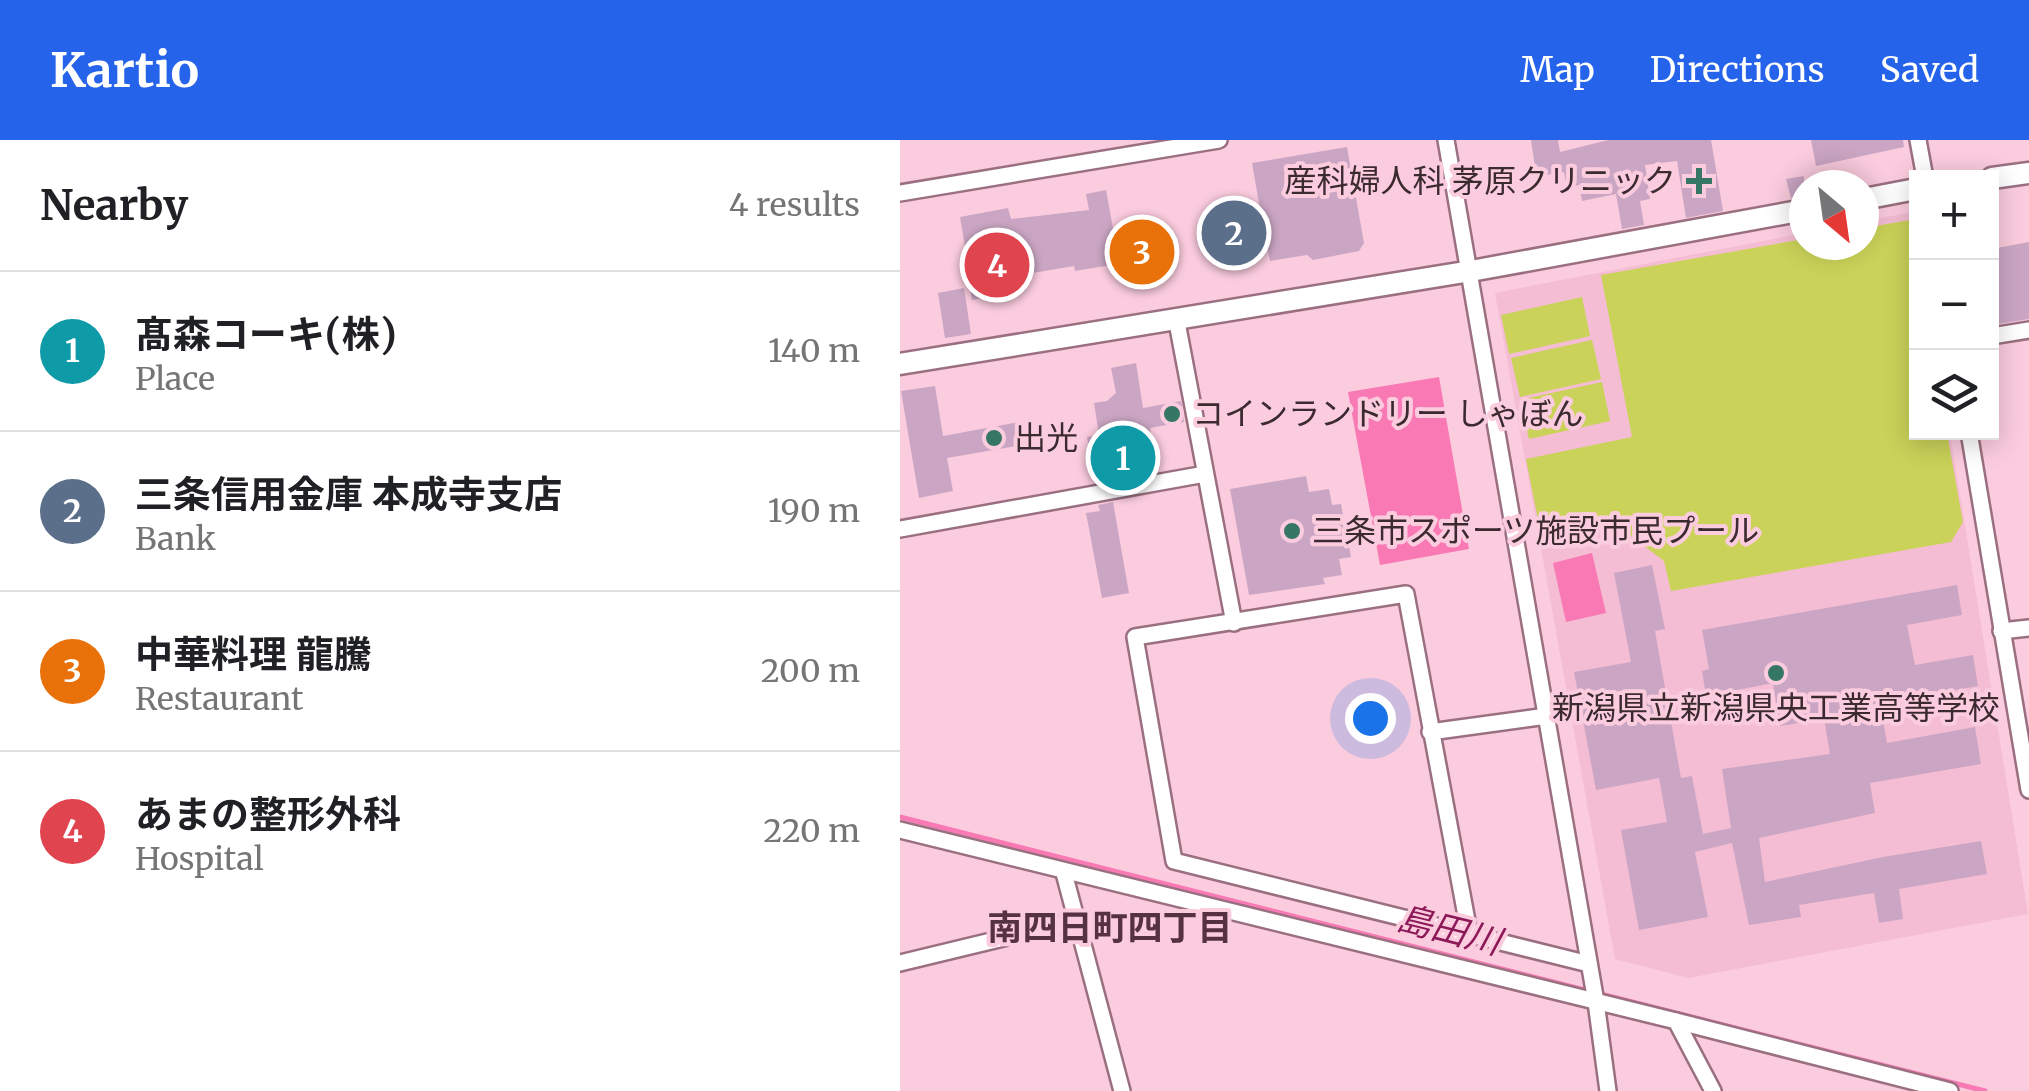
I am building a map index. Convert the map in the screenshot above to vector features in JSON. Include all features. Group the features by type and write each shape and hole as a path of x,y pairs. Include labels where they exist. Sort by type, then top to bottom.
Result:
{"street":[{"path":"900,193 1219,140"},
{"path":"1446,140 1596,1002 1608,1091"},
{"path":"1918,140 1924,170"},
{"path":"1999,177 2029,173"},
{"path":"1879,196 1909,190"},
{"path":"900,364 1470,271 1789,213"},
{"path":"1176,317 1234,623"},
{"path":"1999,335 2029,330"},
{"path":"1970,440 2029,790"},
{"path":"900,530 1205,474"},
{"path":"1470,937 1406,594 1135,637 1174,862 1470,937 1589,964"},
{"path":"2001,631 2029,628"},
{"path":"1430,732 1547,716"},
{"path":"900,830 1950,1091"},
{"path":"1064,873 1122,1091"},
{"path":"900,963 1078,920"},
{"path":"1676,1022 1713,1091"}],"shaded area":[{"name":"新潟県立新潟県央工業高等学校","path":"1909,213 1909,440 1951,440 2028,914 1688,978 1615,959 1495,293 1789,236 1789,260 1879,260 1879,218"},
{"path":"1439,377 1469,549 1380,565 1348,392"},
{"path":"1592,553 1606,613 1566,622 1553,563"}],"green space":[{"path":"1909,220 1909,440 1948,440 1963,522 1951,542 1671,591 1664,561 1606,517 1540,530 1526,459 1632,437 1601,275 1789,242 1789,260 1879,260 1879,225"},
{"path":"1582,297 1590,336 1509,354 1501,315"},
{"path":"1592,340 1601,379 1520,397 1511,358"},
{"path":"1602,382 1610,421 1529,439 1520,400"}],"building":[{"name":"産科婦人科 茅原クリニック","path":"1531,140 1558,140 1560,152 1608,140 1711,140 1723,211 1686,218 1677,161 1645,165 1650,199 1640,201 1644,225 1622,229 1616,194 1582,201 1579,185 1567,188 1564,172 1540,176"},
{"path":"1811,140 1903,140 1904,147 1816,166"},
{"path":"1347,147 1364,243 1359,251 1313,260 1307,255 1270,261 1267,247 1211,256 1205,219 1260,209 1252,163"},
{"path":"1106,190 1114,234 1164,227 1171,273 1151,276 1151,270 1120,275 1118,264 1075,271 1074,266 1021,275 1025,291 972,300 969,286 979,284 971,246 965,247 960,217 1008,208 1011,219 1089,210 1086,194"},
{"path":"2029,242 2029,319 1999,324 1999,248"},
{"path":"964,288 971,334 945,338 938,293"},
{"path":"1136,363 1143,408 1181,401 1184,422 1150,428 1157,471 1095,482 1087,437 1099,435 1094,403 1107,401 1116,393 1111,368"},
{"path":"935,386 943,436 1019,422 1023,445 947,458 953,491 919,498 901,391"},
{"name":"三条市スポーツ施設市民プール","path":"1306,476 1309,492 1329,489 1332,505 1341,504 1351,557 1339,559 1342,575 1323,578 1325,584 1249,595 1230,489"},
{"path":"1113,502 1129,593 1102,598 1086,513 1100,511 1098,505"},
{"path":"1652,565 1665,629 1655,631 1681,778 1692,776 1703,834 1731,828 1722,769 1830,754 1824,719 1780,726 1773,683 1706,696 1702,671 1709,669 1702,630 1957,585 1962,615 1907,625 1915,665 1973,655 1978,686 1880,704 1887,743 1975,727 1981,764 1870,783 1875,813 1759,838 1765,882 1981,841 1987,874 1899,889 1903,919 1879,923 1874,893 1799,905 1801,917 1749,925 1732,843 1695,852 1708,917 1639,930 1621,830 1667,822 1659,778 1596,790 1574,672 1631,662 1614,573"}],"waterway":[{"name":"島田川","path":"900,817 1985,1091"}],"place":[{"name":"産科婦人科 茅原クリニック","path":"1699,181"},
{"name":"三条信用金庫 本成寺支店","path":"1234,233"},
{"name":"中華料理 龍騰","path":"1142,252"},
{"name":"あまの整形外科","path":"997,265"},
{"name":"コインランドリー しゃぼん","path":"1172,414"},
{"name":"出光","path":"994,438"},
{"name":"髙森コーキ(株)","path":"1123,458"},
{"name":"三条市スポーツ施設市民プール","path":"1292,531"},
{"name":"新潟県立新潟県央工業高等学校","path":"1776,673"}],"district":[{"name":"南四日町四丁目","path":"1110,928"}]}
